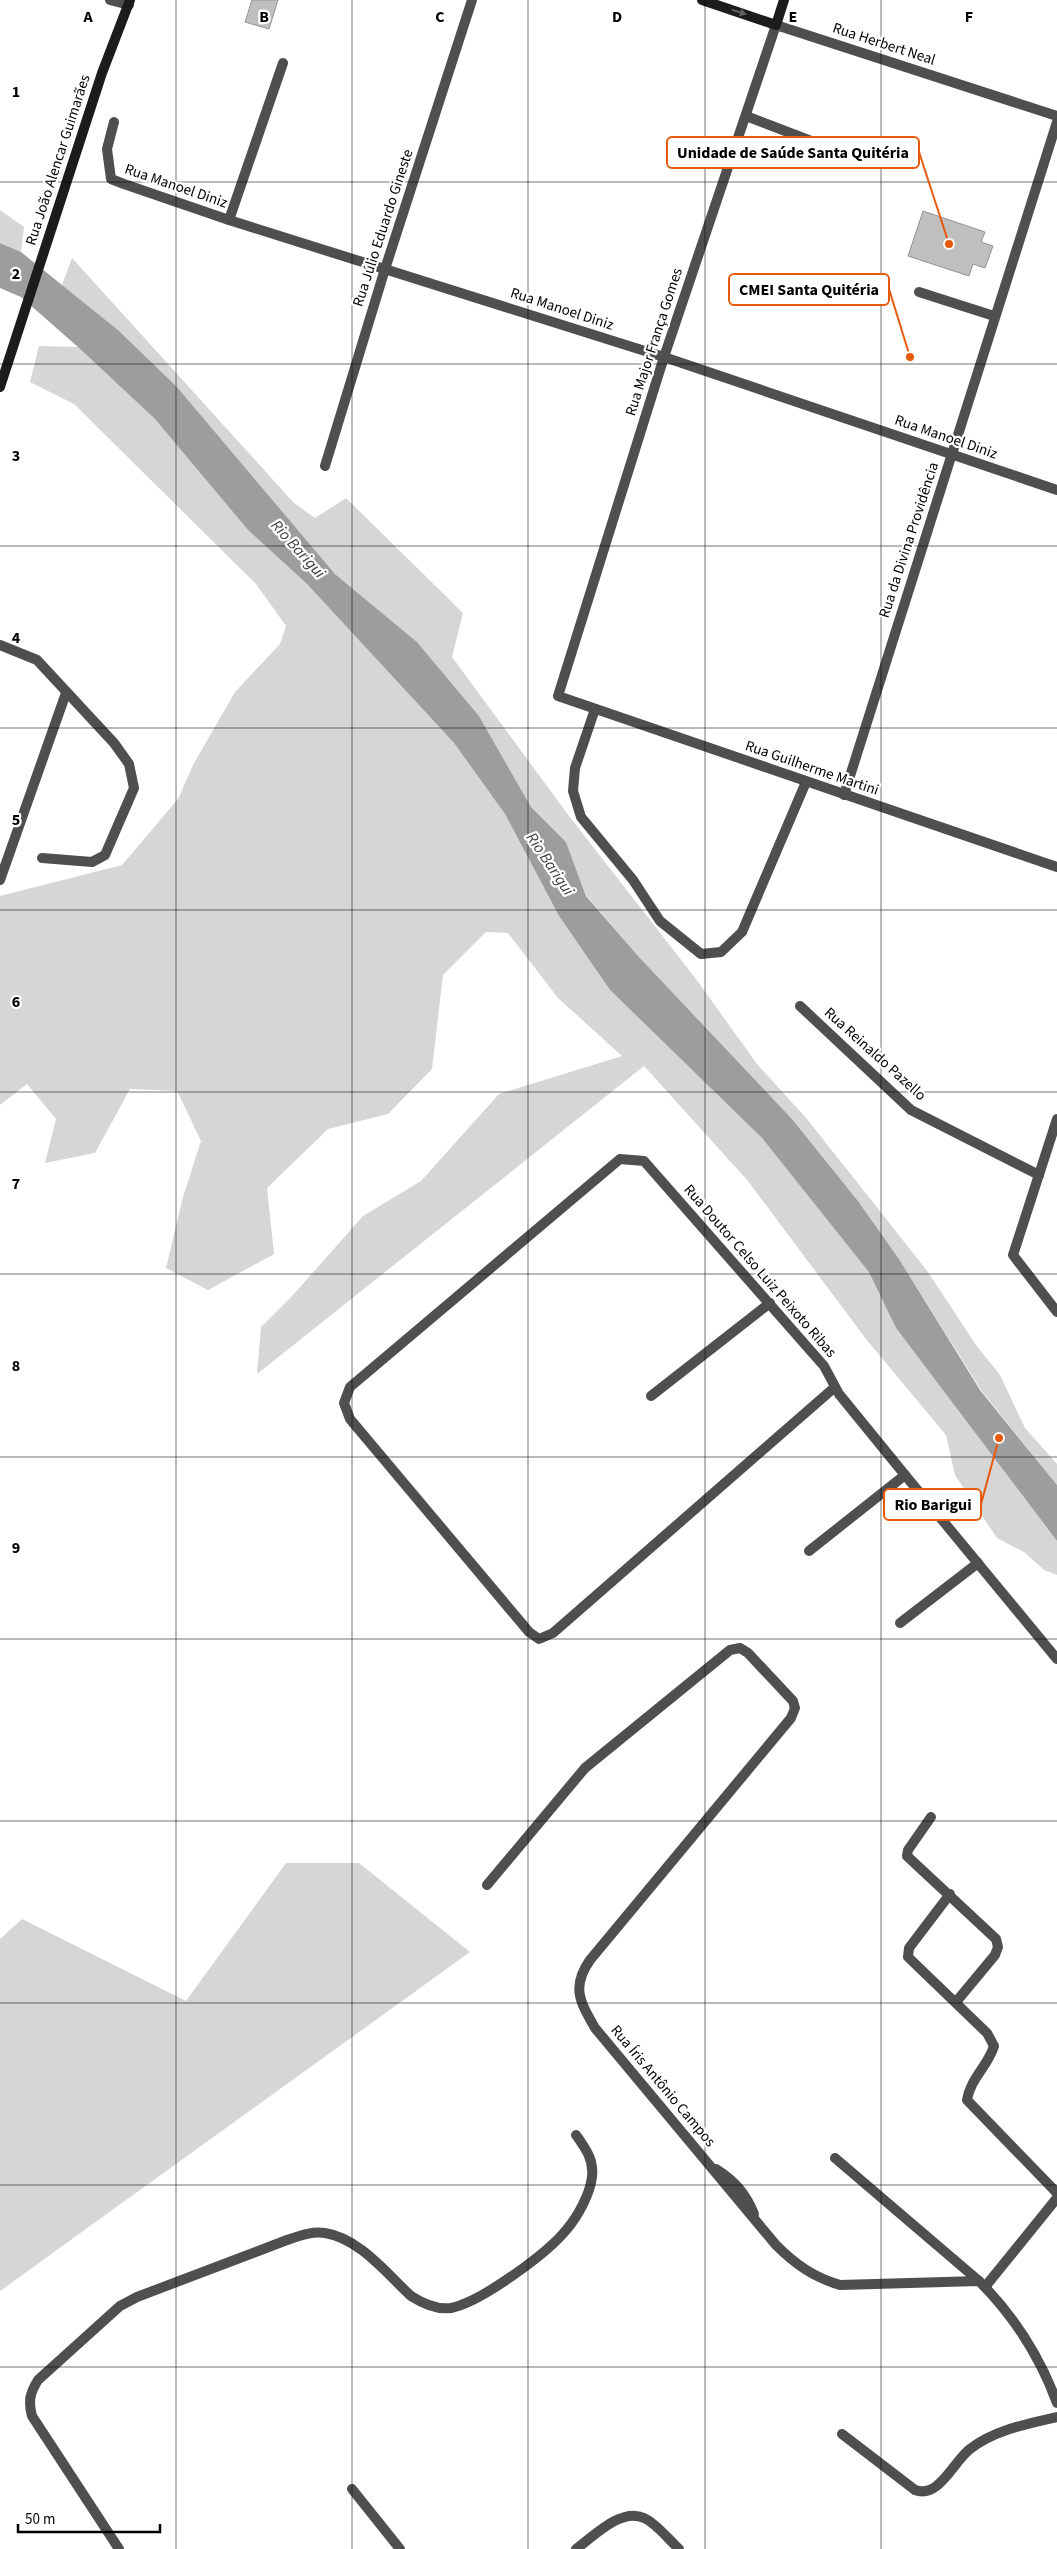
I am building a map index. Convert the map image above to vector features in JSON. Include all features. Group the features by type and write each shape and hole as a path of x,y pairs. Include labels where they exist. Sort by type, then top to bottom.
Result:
{"main road":[{"name":"Rua Herbert Neal","path":"702,0 776,25"},
{"name":"Rua Major França Gomes","path":"776,25 784,0"},
{"name":"Rua João Alencar Guimarães","path":"0,387 102,73 129,3"}],"street":[{"path":"110,0 129,3"},
{"name":"Rua Júlio Eduardo Gineste","path":"325,466 385,268 472,0"},
{"name":"Rua Herbert Neal","path":"776,25 1057,116"},
{"name":"Rua Major França Gomes","path":"558,696 664,357 776,25"},
{"path":"229,220 284,63"},
{"path":"746,116 818,144"},
{"name":"Rua Manoel Diniz","path":"114,122 107,149 111,179 229,220 664,357 1057,490"},
{"name":"Rua da Divina Providência","path":"844,795 994,316 1057,122"},
{"path":"919,292 994,316"},
{"path":"0,645 37,660 114,743 129,764 134,788 114,840 105,855 99,860 92,862 42,858"},
{"path":"0,880 66,693"},
{"name":"Rua Guilherme Martini","path":"558,696 1057,867"},
{"path":"595,709 575,768 572,791 581,817 633,880 660,921 701,954 721,952 742,932 806,782"},
{"name":"Rua Reinaldo Pazello","path":"800,1006 911,1110 1038,1175"},
{"path":"1057,1119 1013,1255 1057,1312"},
{"name":"Rua Doutor Celso Luiz Peixoto Ribas","path":"835,1387 553,1634 539,1639 522,1624 350,1420 344,1403 350,1387 620,1159 644,1161 824,1366 835,1387 1057,1659"},
{"path":"651,1396 770,1303"},
{"path":"809,1551 905,1475"},
{"path":"900,1623 978,1563"},
{"name":"Rua Íris Antônio Campos","path":"487,1885 585,1768 730,1650 740,1648 748,1653 793,1701 795,1708 791,1718 582,1972 578,1984 580,1997 595,2028 708,2163 741,2189 749,2201 757,2222 776,2245 806,2272 822,2280 840,2285 982,2284"},
{"path":"931,1817 908,1850 907,1856 950,1894 996,1939 998,1947 995,1954 956,2002"},
{"path":"950,1894 909,1948 908,1957 987,2033 994,2046 990,2059 969,2088 967,2100 1057,2193"},
{"path":"119,2549 32,2416 29,2404 31,2391 38,2380 105,2318 137,2297 287,2240 306,2234 324,2233 352,2244 411,2296 421,2302 437,2307 450,2308 466,2302 514,2274 544,2252 567,2229 582,2204 592,2178 592,2160 576,2135"},
{"path":"836,2158 982,2284 1021,2331 1037,2358 1057,2403"},
{"path":"982,2284 1057,2198"},
{"path":"842,2434 914,2490 922,2492 932,2490 969,2450 989,2437 1057,2417"},
{"path":"352,2489 400,2549"},
{"path":"576,2549 611,2523 636,2515 645,2518 678,2549"}],"shaded area":[{"path":"0,210 24,227 21,252 0,243"},
{"path":"72,258 294,503 315,518 346,498 463,613 452,657 569,816 696,979 757,1064 807,1119 928,1272 976,1345 1000,1375 1025,1428 1057,1464 1057,1485 981,1390 899,1259 858,1201 792,1119 639,957 586,895 566,842 531,807 479,716 417,642 335,574 177,387 118,330 62,285"},
{"path":"39,346 78,347 155,419 248,530 307,584 454,743 505,814 559,916 610,990 762,1138 870,1272 896,1328 1057,1541 1057,1575 1044,1570 1024,1552 997,1538 955,1475 946,1435 866,1339 748,1181 644,1066 257,1374 261,1327 293,1295 363,1216 421,1181 499,1094 622,1056 558,998 508,933 486,932 443,975 432,1069 388,1114 328,1129 267,1188 274,1254 208,1290 166,1268 183,1197 201,1141 177,1091 130,1089 95,1153 45,1163 56,1119 27,1084 0,1105 0,896 122,865 178,799 193,765 235,692 280,644 286,626 256,584 74,404 30,382"},
{"path":"286,1863 359,1863 470,1952 0,2291 0,1939 22,1919 186,2001"}],"water":[{"path":"0,243 21,252 118,330 177,387 335,574 417,642 479,716 531,807 566,842 586,896 639,957 792,1119 858,1201 899,1259 980,1390 1057,1485 1057,1541 896,1328 869,1272 762,1138 610,990 559,916 505,814 454,743 307,584 248,530 155,419 21,297 0,288"}],"building":[{"path":"252,0 278,0 269,29 245,22"},
{"path":"923,211 985,232 981,242 993,246 985,268 973,264 969,276 908,256"}],"place":[{"name":"Unidade de Saúde Santa Quitéria","path":"949,244"},
{"name":"CMEI Santa Quitéria","path":"910,357"},
{"name":"Rio Barigui","path":"999,1438"}]}
